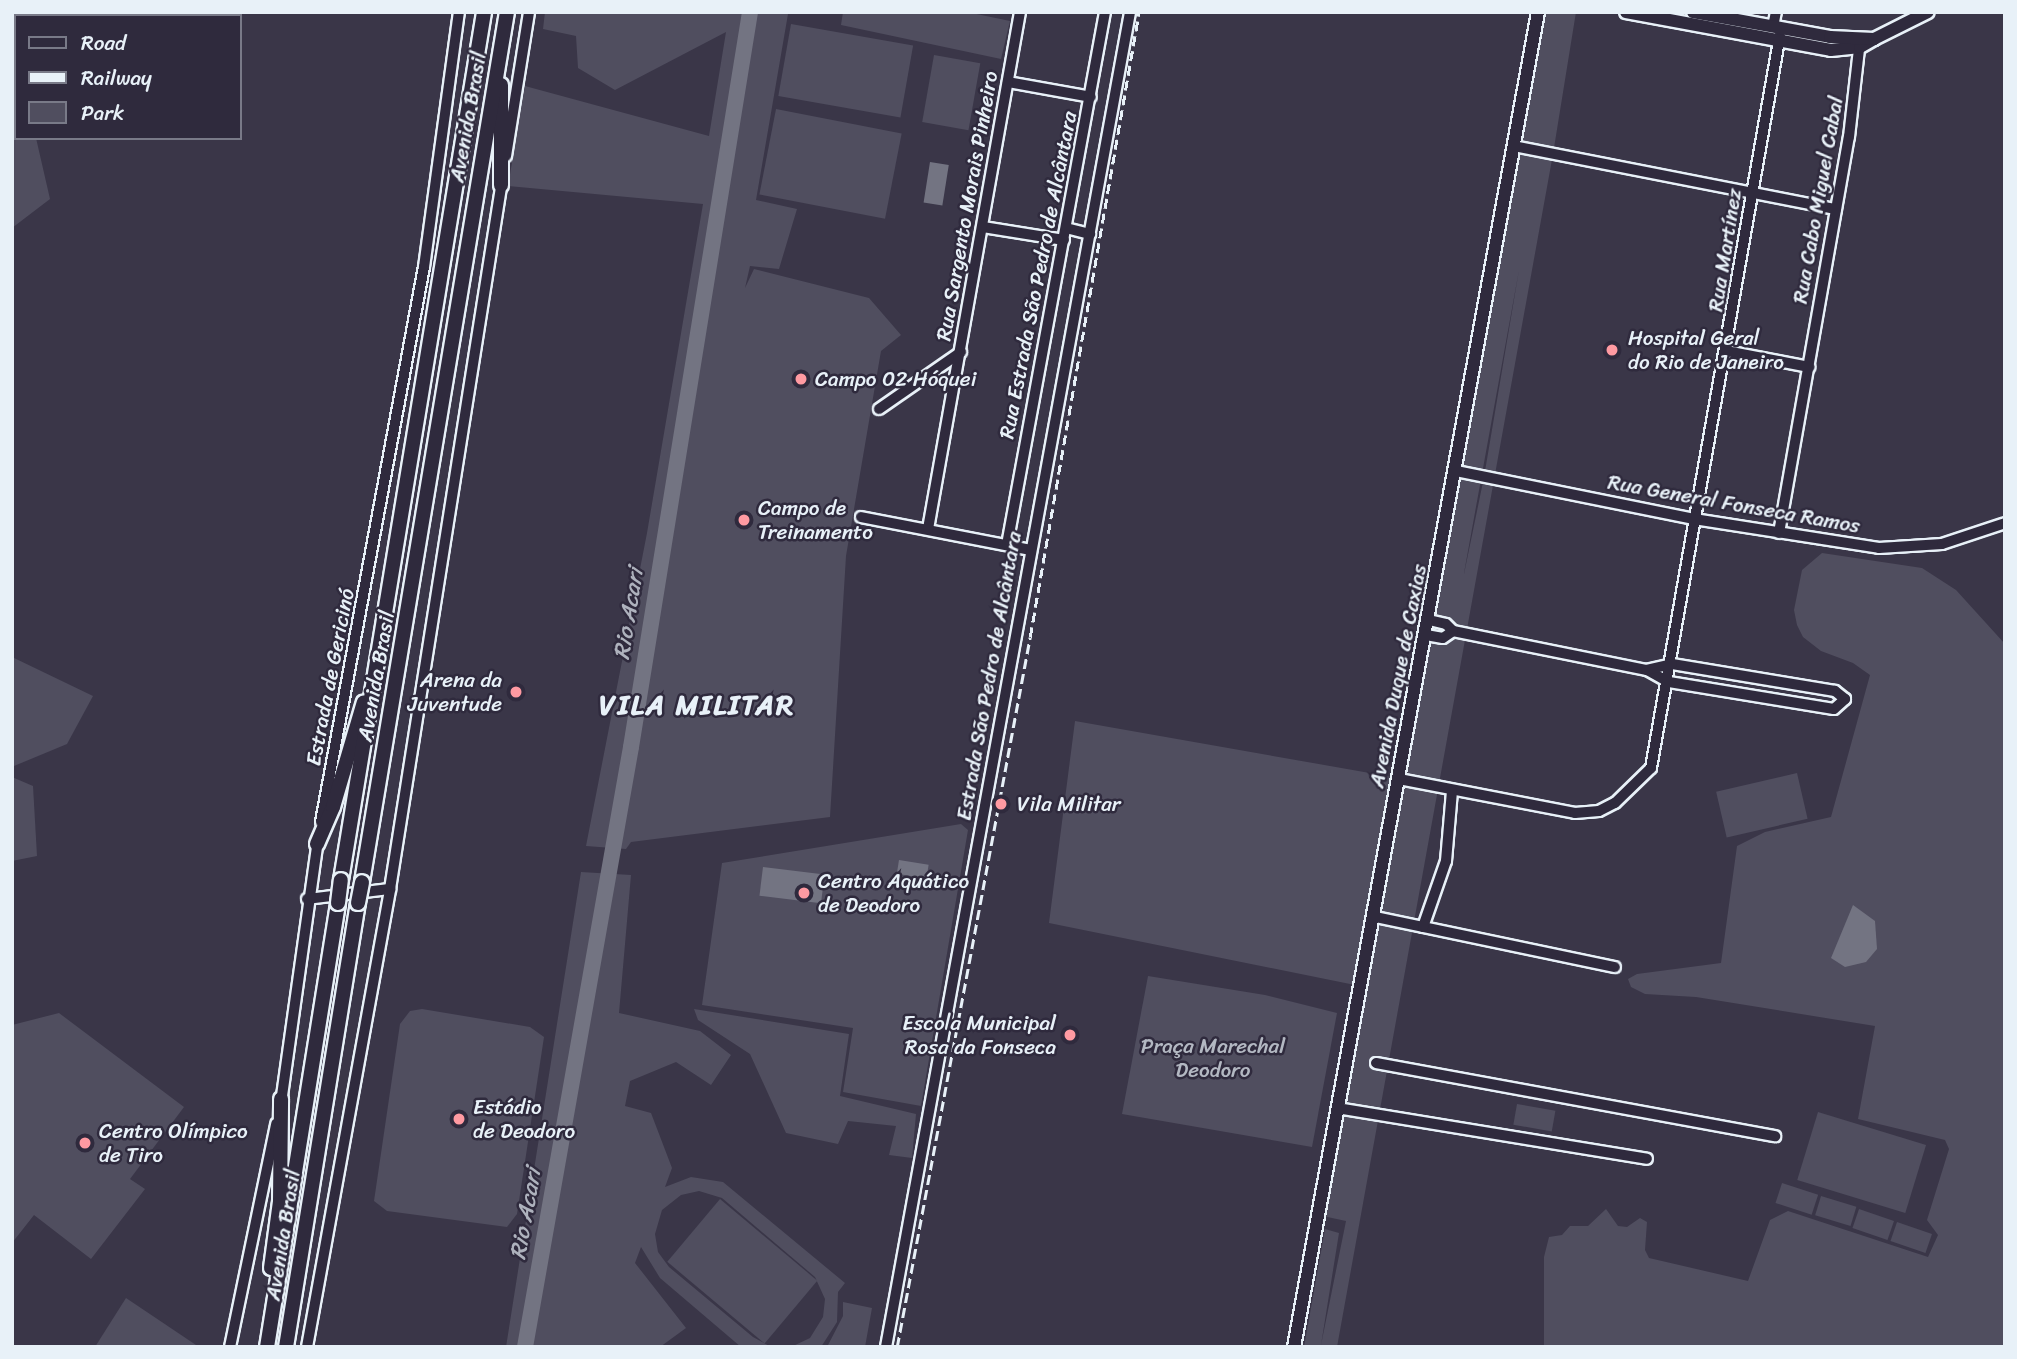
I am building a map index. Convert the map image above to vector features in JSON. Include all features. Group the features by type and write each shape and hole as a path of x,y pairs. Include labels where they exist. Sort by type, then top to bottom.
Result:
{"highway":[{"name":"Avenida Brasil","path":"267,1347 484,12"},
{"name":"Avenida Brasil","path":"286,1347 507,12"},
{"path":"498,63 501,185"},
{"path":"317,844 333,807 377,668"},
{"path":"260,1347 280,1201 281,1099"}],"main road":[{"name":"Avenida Duque de Caxias","path":"1294,1347 1336,1108 1375,917 1457,471 1538,12"},
{"path":"1626,12 1860,43 1879,38 1928,12"},
{"path":"1693,12 1778,32"}],"street":[{"name":"Estrada de Gericinó","path":"230,1347 281,1099 307,899 424,267 459,12"},
{"path":"307,1347 390,889 528,12"},
{"name":"Rua Sargento Morais Pinheiro","path":"928,529 1020,12"},
{"name":"Rua Estrada São Pedro de Alcântara","path":"1007,545 1105,12"},
{"name":"Estrada São Pedro de Alcântara","path":"886,1347 1130,12"},
{"name":"Rua Martínez","path":"1452,791 1575,813 1599,811 1631,792 1656,757 1694,519 1727,351 1754,191 1778,32 1776,12"},
{"name":"Rua Cabo Miguel Cabal","path":"1779,533 1836,209 1860,43"},
{"path":"1008,82 1091,97"},
{"path":"1514,146 1836,209"},
{"path":"983,226 1064,240"},
{"path":"1066,228 1090,234"},
{"path":"1727,351 1809,367"},
{"path":"879,409 961,352"},
{"name":"Rua General Fonseca Ramos","path":"1457,471 1694,519 1779,533 1909,548 1942,544 2005,523"},
{"path":"861,517 1030,550"},
{"path":"1429,620 1446,624 1453,631 1647,670 1669,682 1834,709 1846,699 1835,691 1672,664 1647,670"},
{"path":"1426,635 1443,638 1453,631"},
{"path":"1754,696 1758,678"},
{"path":"1399,779 1452,791 1446,861 1423,927"},
{"path":"307,899 390,889"},
{"path":"1375,917 1615,967"},
{"path":"1376,1063 1775,1136"},
{"path":"1336,1108 1647,1160"}],"green space":[{"path":"545,12 788,14 756,200 797,209 779,269 750,266 745,288 754,269 869,298 901,335 881,351 846,556 830,817 631,842 626,849 586,846 647,533 703,204 508,186 525,86 709,136 726,32 615,90 578,68 576,36 543,29"},
{"path":"843,12 967,12 1010,21 1001,59 841,25"},
{"path":"1538,12 1576,12 1553,154 1337,1347 1304,1347 1325,1229 1339,1233 1321,1345 1346,1221 1318,1215 1355,985 1049,923 1075,721 1398,778","holes":["1519,270 1484,477 1464,574"]},
{"path":"791,24 913,46 900,117 778,96"},
{"path":"12,39 14,140 36,140 50,199 12,228"},
{"path":"934,55 980,63 968,130 922,122"},
{"path":"776,109 902,133 885,219 759,194"},
{"path":"1822,553 1922,568 1956,590 2005,644 2005,1347 1544,1347 1544,1257 1549,1237 1562,1235 1570,1226 1588,1226 1606,1209 1618,1226 1627,1227 1640,1218 1647,1222 1645,1250 1649,1258 1748,1281 1770,1220 1788,1211 1928,1257 1938,1235 1927,1220 1949,1149 1945,1140 1858,1119 1875,1026 1696,997 1645,994 1631,987 1628,979 1637,974 1721,963 1737,846 1765,832 1831,817 1870,675 1853,663 1821,651 1803,637 1797,625 1794,610 1802,570"},
{"path":"12,657 93,696 67,744 14,766"},
{"path":"1797,773 1808,819 1727,837 1716,792"},
{"path":"12,777 33,786 37,856 12,861"},
{"path":"961,824 968,830 921,1106 843,1092 853,1028 702,1005 722,863"},
{"path":"581,872 631,875 619,1013 700,1031 731,1055 711,1085 676,1062 630,1081 625,1106 651,1113 672,1168 665,1187 691,1177 723,1182 845,1283 838,1292 837,1322 821,1347 791,1347 810,1338 823,1317 825,1299 815,1277 722,1198 699,1191 681,1195 662,1210 655,1234 658,1252 669,1267 753,1337 771,1347 741,1347 660,1278 641,1247 635,1263 686,1328 660,1347 506,1347"},
{"name":"Praça Marechal Deodoro","path":"1148,976 1265,995 1337,1013 1312,1147 1122,1114"},
{"name":"Estádio de Deodoro","path":"422,1009 530,1027 544,1037 517,1214 507,1227 387,1211 374,1201 400,1024 410,1011"},
{"path":"694,1009 849,1034 840,1096 916,1114 912,1158 889,1155 896,1126 848,1121 838,1144 786,1133 750,1054 698,1020"},
{"name":"Centro Olímpico de Tiro","path":"59,1013 184,1107 130,1179 145,1189 91,1259 34,1215 12,1243 12,1025"},
{"path":"1517,1104 1555,1111 1552,1131 1513,1125"},
{"path":"1818,1112 1926,1145 1905,1213 1797,1180"},
{"path":"1782,1183 1818,1195 1812,1215 1776,1203"},
{"path":"1821,1196 1856,1207 1851,1226 1815,1215"},
{"path":"720,1199 817,1281 765,1343 667,1262"},
{"path":"1859,1209 1894,1221 1887,1240 1852,1228"},
{"path":"1897,1222 1932,1234 1925,1253 1890,1241"},
{"path":"126,1298 199,1347 95,1347"},
{"path":"843,1302 872,1308 865,1347 827,1347 843,1316"}],"water":[{"path":"930,162 949,165 942,205 924,202"},
{"path":"899,860 929,865 926,879 897,874"},
{"path":"763,867 825,875 821,903 759,896"},
{"path":"1853,905 1875,921 1877,949 1866,962 1845,967 1831,958"}],"waterway":[{"name":"Rio Acari","path":"525,1347 631,747 750,12"}],"railway":[{"path":"897,1347 1030,637 1139,12"}],"place":[{"name":"Hospital Geral do Rio de Janeiro","path":"1612,350"},
{"name":"Campo 02 Hóquei","path":"801,379"},
{"name":"Campo de Treinamento","path":"744,520"},
{"name":"Arena da Juventude","path":"516,692"},
{"name":"Vila Militar","path":"1001,804"},
{"name":"Centro Aquático de Deodoro","path":"804,893"},
{"name":"Escola Municipal Rosa da Fonseca","path":"1070,1035"},
{"name":"Estádio de Deodoro","path":"459,1119"},
{"name":"Centro Olímpico de Tiro","path":"85,1143"}],"district":[{"name":"VILA MILITAR","path":"697,705"}]}
